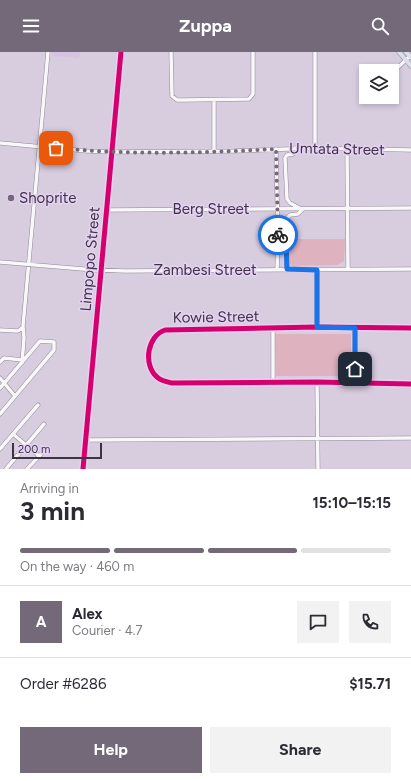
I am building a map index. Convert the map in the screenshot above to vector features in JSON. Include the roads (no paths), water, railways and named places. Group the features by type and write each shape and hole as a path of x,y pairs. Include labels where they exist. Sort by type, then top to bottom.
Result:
{"main road":[{"path":"399,52 411,66"},
{"path":"406,52 410,57"}],"street":[{"path":"22,362 24,338 23,326 30,264 48,52"},
{"name":"Limpopo Street","path":"83,469 121,52"},
{"path":"171,52 172,97 179,100 248,100 252,98 254,91 253,52"},
{"path":"315,52 315,148"},
{"path":"399,66 410,57"},
{"path":"214,100 214,151"},
{"name":"Umtata Street","path":"0,143 112,152 214,151 295,148 411,150"},
{"path":"287,269 286,240 288,216 298,214 302,209 287,200 285,158 287,155 293,154 295,148"},
{"path":"347,148 348,269"},
{"path":"276,149 278,240 277,270"},
{"path":"277,177 286,177"},
{"name":"Berg Street","path":"106,210 411,208"},
{"path":"278,240 286,240"},
{"name":"Zambesi Street","path":"0,262 102,270 411,269"},
{"path":"317,270 317,327"},
{"path":"0,330 18,331 23,326"},
{"name":"Kowie Street","path":"411,328 317,327 166,330 160,332 154,339 148,355 156,376 168,382 317,382 411,384"},
{"path":"273,328 273,382"},
{"path":"355,328 355,383"},
{"path":"0,388 39,342 42,340 53,342 54,350 0,414"},
{"path":"0,362 4,358 22,362"},
{"path":"0,378 15,396"},
{"path":"317,382 318,469"},
{"path":"0,450 38,405"},
{"path":"6,469 44,424"},
{"path":"13,434 39,456"},
{"path":"86,440 411,438"},
{"path":"27,469 44,451"}],"place":[{"name":"Shoprite","path":"11,198"}]}
